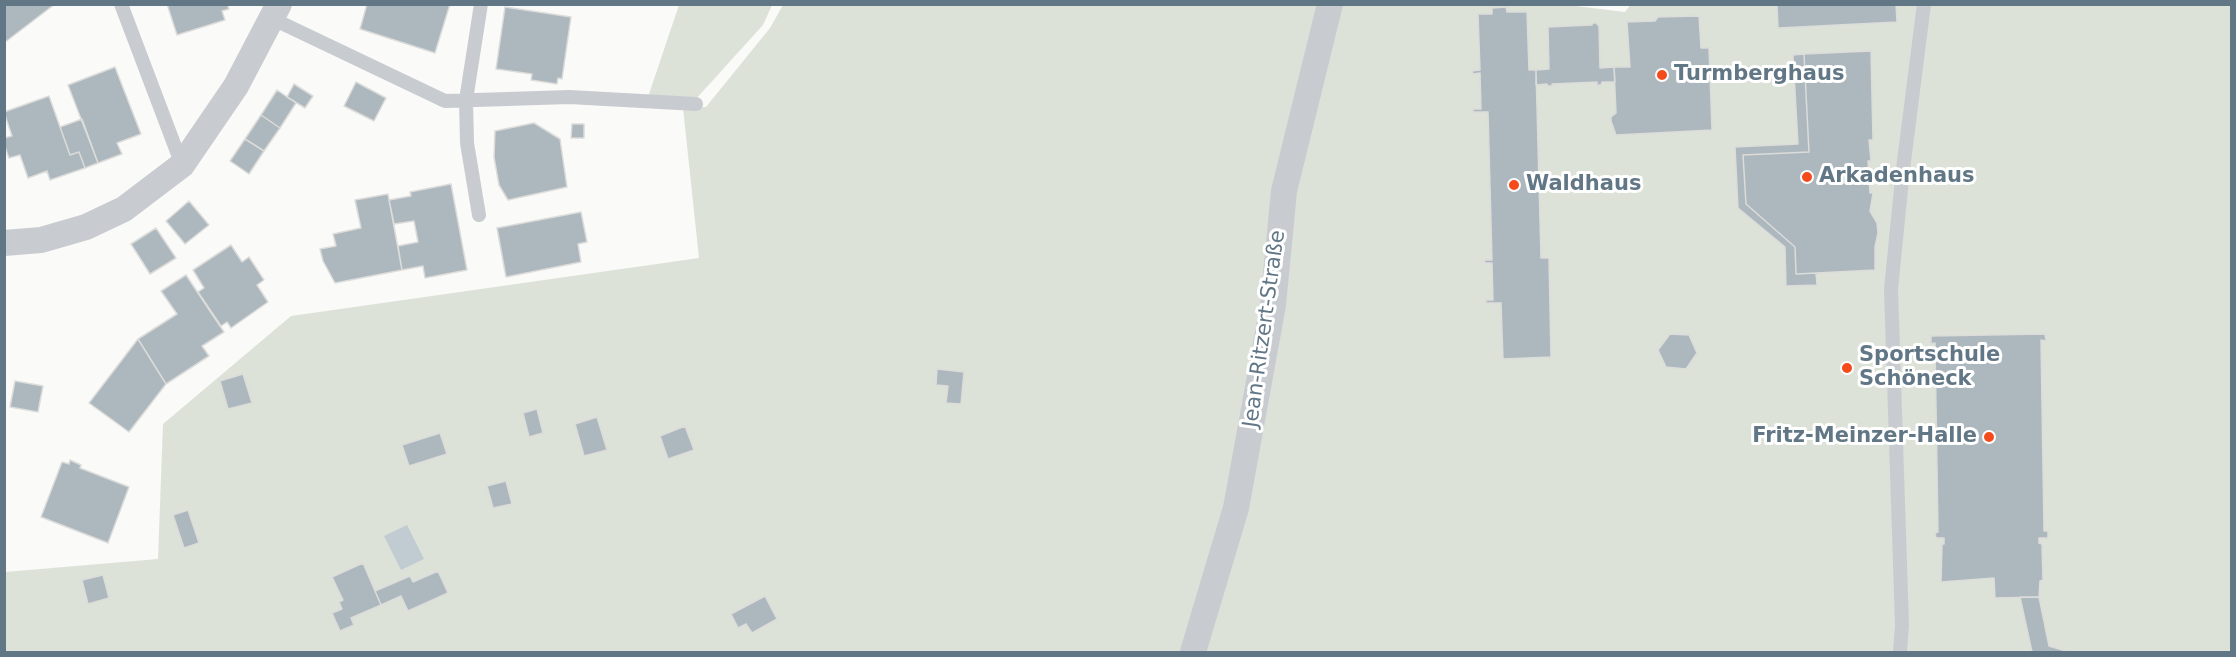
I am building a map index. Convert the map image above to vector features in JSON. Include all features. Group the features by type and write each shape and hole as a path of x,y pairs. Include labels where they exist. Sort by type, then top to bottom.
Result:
{"street":[{"name":"Jean-Ritzert-Straße","path":"1193,652 1236,508 1273,305 1284,190 1330,4"},
{"path":"4,243 41,240 86,227 124,209 183,165 236,86 276,12"}],"lane":[{"path":"121,4 183,165"},
{"path":"479,215 467,143 466,100 481,4"},
{"path":"1900,652 1902,625 1891,289 1903,169 1924,4"},
{"path":"276,12 445,101 569,97 696,104"}],"shaded area":[{"path":"1559,4 1625,12 1631,4 2231,5 2231,652 5,652 5,572 158,559 163,424 291,316 699,258 683,108 706,107 770,28 783,5"},
{"path":"679,5 772,5 763,25 695,100 648,97"},
{"path":"407,525 424,559 401,570 384,536"}],"building":[{"path":"4,4 55,4 4,43"},
{"path":"167,4 227,4 229,9 222,11 225,20 177,35"},
{"path":"367,4 450,4 435,53 360,29"},
{"path":"1777,4 1896,4 1897,22 1778,28"},
{"path":"505,7 571,17 562,79 558,78 557,84 531,80 532,74 496,69"},
{"name":"Waldhaus","path":"1506,7 1507,12 1527,12 1529,70 1536,70 1541,258 1549,258 1551,357 1503,359 1501,303 1486,303 1486,300 1493,300 1492,263 1485,263 1484,260 1492,260 1488,112 1473,112 1473,109 1481,109 1480,73 1473,74 1472,71 1480,70 1478,14 1492,14 1492,8"},
{"name":"Turmberghaus","path":"1699,16 1701,48 1709,48 1712,130 1616,135 1611,121 1611,117 1616,113 1614,67 1630,67 1627,22 1655,21 1658,17"},
{"path":"1593,23 1599,26 1600,68 1614,67 1615,82 1602,82 1601,85 1597,85 1597,82 1536,85 1536,70 1549,69 1548,27 1592,25"},
{"name":"Arkadenhaus","path":"1871,51 1873,140 1869,140 1871,161 1868,161 1870,193 1873,193 1870,211 1877,223 1878,233 1875,247 1875,270 1796,274 1795,247 1746,204 1743,155 1809,152 1804,54"},
{"path":"1804,54 1809,152 1743,155 1746,204 1795,247 1796,274 1816,273 1817,285 1786,286 1785,247 1738,208 1735,147 1798,144 1793,55"},
{"path":"115,67 141,134 117,143 122,154 98,163 68,85"},
{"path":"356,82 386,98 374,121 344,106"},
{"path":"294,84 313,96 305,108 287,97"},
{"path":"277,90 296,103 280,128 261,115"},
{"path":"49,96 70,155 79,152 85,168 50,180 47,171 28,178 20,155 9,158 4,138 12,136 4,112"},
{"path":"261,115 280,128 264,151 245,139"},
{"path":"82,119 98,163 85,168 79,152 70,155 60,127"},
{"path":"534,123 560,139 567,187 508,200 499,185 494,157 495,131"},
{"path":"572,124 584,124 584,138 571,138"},
{"path":"245,139 264,151 249,174 230,161"},
{"path":"451,184 467,270 425,278 423,266 402,270 398,246 418,242 414,221 394,224 389,200 411,196 410,192"},
{"path":"388,194 402,270 335,283 323,261 320,249 336,246 333,234 361,228 355,200"},
{"path":"189,201 209,225 185,244 166,221"},
{"path":"581,212 587,242 578,244 581,262 506,277 497,228"},
{"path":"156,228 176,258 150,274 131,244"},
{"path":"231,245 242,262 249,257 264,280 257,285 268,302 231,328 227,322 221,326 198,292 204,288 193,270"},
{"path":"186,275 224,332 202,346 209,356 166,384 138,339 177,314 161,291"},
{"path":"1670,334 1689,335 1697,353 1686,369 1666,367 1658,350"},
{"name":"Fritz-Meinzer-Halle","path":"2045,334 2046,341 2041,340 2044,531 2048,531 2048,538 2039,538 2039,543 2042,544 2043,580 2040,581 2039,597 1995,598 1994,578 1941,582 1944,538 1936,538 1935,533 1938,532 1935,343 1931,344 1931,336"},
{"path":"138,339 166,384 129,432 89,403"},
{"path":"937,369 964,372 961,404 946,403 948,386 936,385"},
{"path":"243,374 252,403 228,409 220,381"},
{"path":"15,381 43,386 38,412 10,407"},
{"path":"537,409 543,433 529,437 523,413"},
{"path":"597,417 607,450 584,456 575,424"},
{"path":"685,426 694,450 668,459 660,436"},
{"path":"440,433 447,454 409,466 402,445"},
{"path":"70,460 81,465 80,468 129,487 108,543 41,517 62,462 69,464"},
{"path":"506,481 512,504 493,508 487,486"},
{"path":"188,510 199,543 184,548 173,515"},
{"path":"363,563 381,605 351,618 354,625 340,631 332,613 342,609 339,602 343,600 332,577"},
{"path":"438,571 448,593 408,611 401,596 381,605 375,591 410,576 413,582"},
{"path":"103,575 109,598 88,604 82,580"},
{"path":"765,596 777,619 752,633 746,624 738,628 731,614"},
{"path":"2020,597 2039,597 2049,646 2069,652 2032,652"}],"place":[{"name":"Turmberghaus","path":"1662,75"},
{"name":"Arkadenhaus","path":"1807,177"},
{"name":"Waldhaus","path":"1514,185"},
{"name":"Sportschule Schöneck","path":"1847,368"},
{"name":"Fritz-Meinzer-Halle","path":"1989,437"}]}
